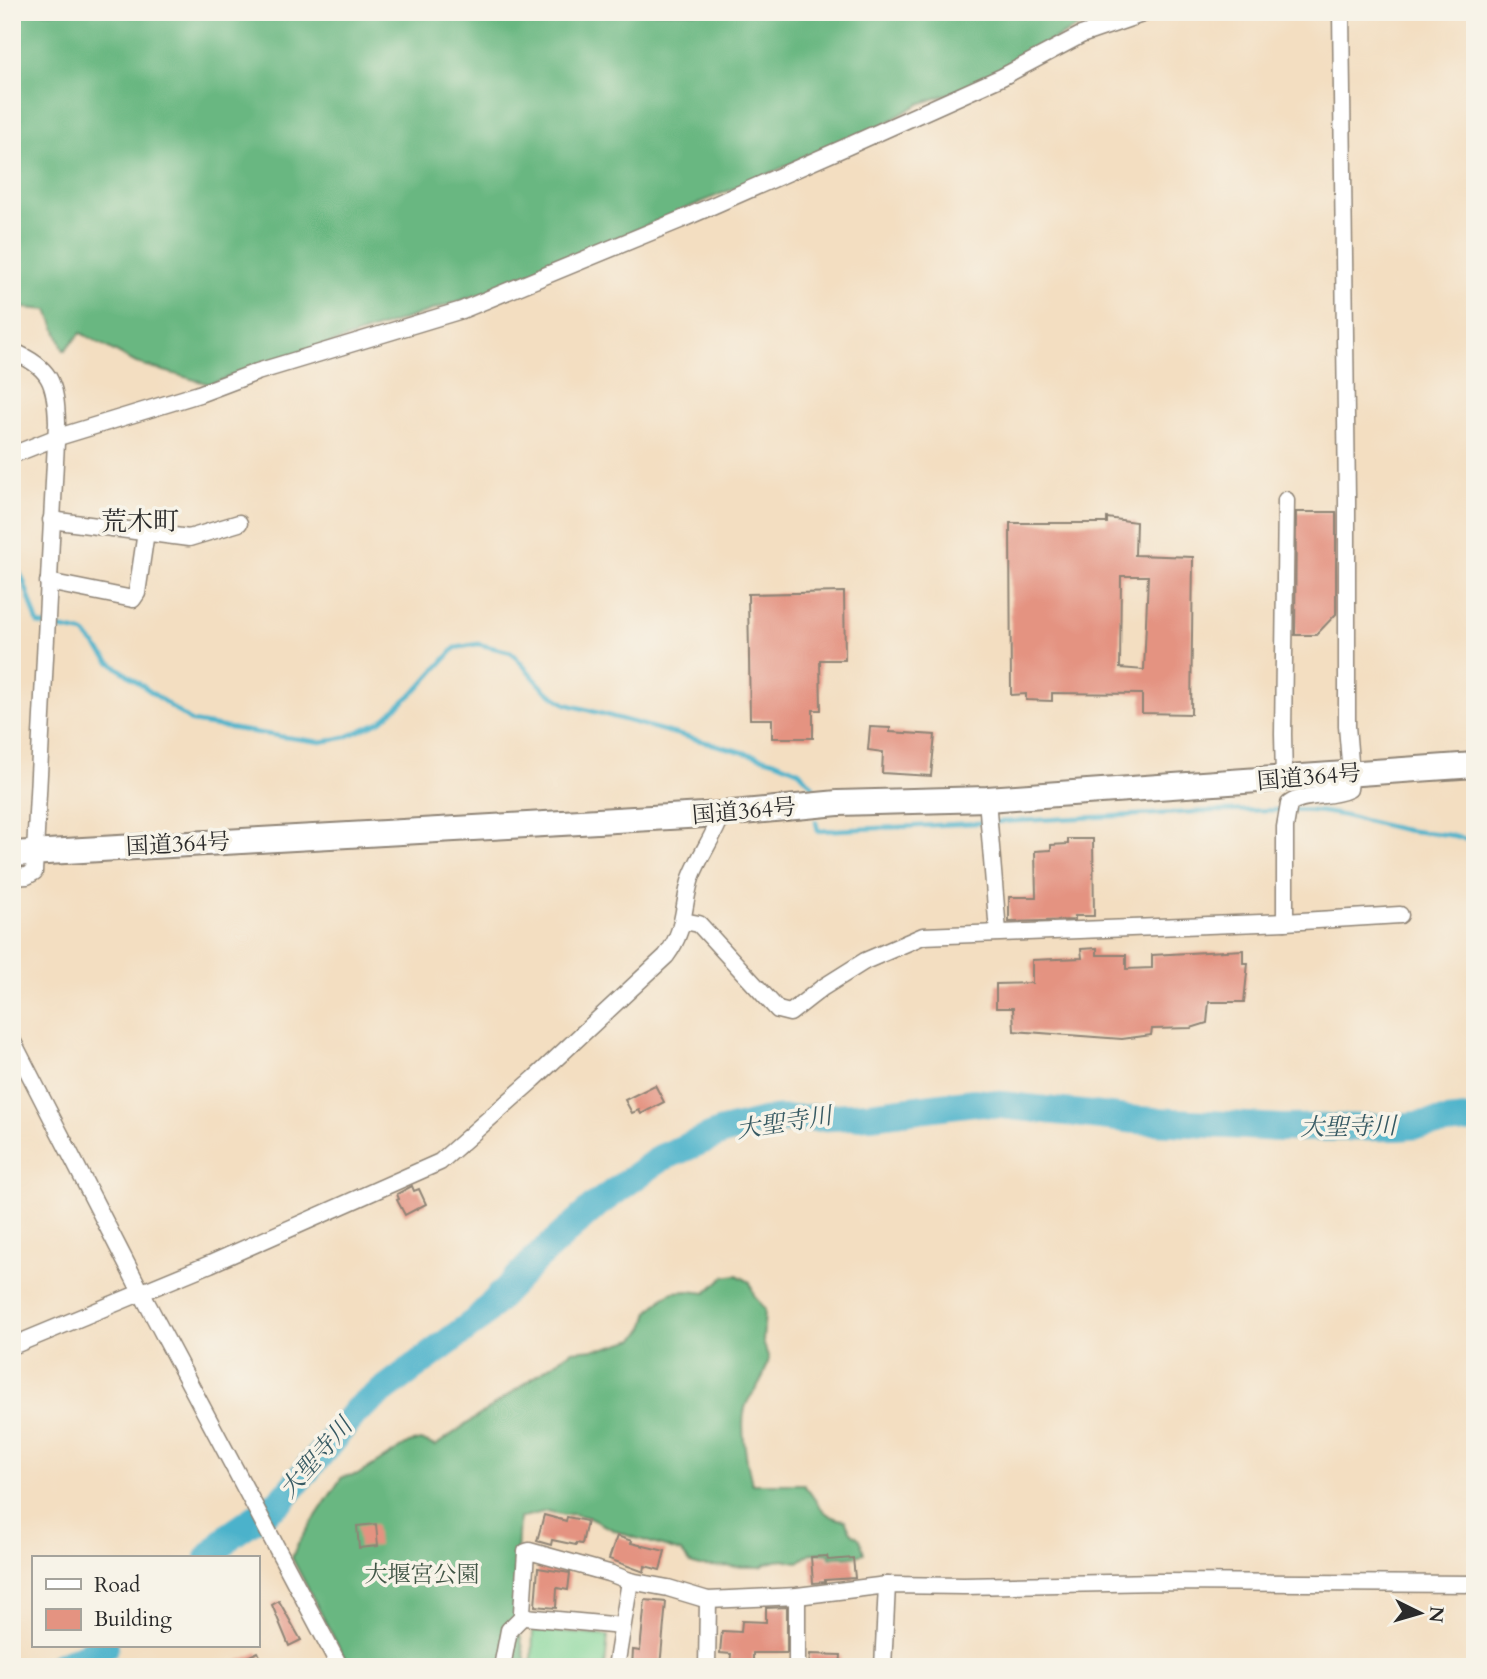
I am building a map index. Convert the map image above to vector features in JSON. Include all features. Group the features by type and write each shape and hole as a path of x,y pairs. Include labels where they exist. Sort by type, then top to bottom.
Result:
{"highway":[{"name":"国道364号","path":"24,853 722,814 838,803 987,799 1475,765"}],"street":[{"path":"12,455 55,438 199,394 257,372 462,310 680,220 846,147 1002,77 1081,34 1148,12"},
{"path":"1285,922 1286,827 1289,804 1295,799 1337,795 1349,789 1351,774 1347,726 1341,12"},
{"path":"12,351 33,360 48,377 57,402 48,582 24,853 34,872 27,876 12,877"},
{"path":"1284,780 1286,500"},
{"path":"51,520 189,538 239,523"},
{"path":"48,582 133,599 137,593 146,532"},
{"path":"987,799 998,932"},
{"path":"12,1346 334,1210 440,1162 666,956 676,942 684,921 691,878 722,814"},
{"path":"684,921 699,924 778,1010 790,1013 822,988 865,961 923,936 1400,915"},
{"path":"12,1040 141,1292 340,1667"},
{"path":"622,1626 531,1618 524,1615 526,1552 529,1550 630,1581 668,1588 708,1600 797,1595 887,1585 1159,1582 1475,1584"},
{"path":"616,1667 630,1581"},
{"path":"883,1667 887,1585"},
{"path":"797,1595 797,1667"},
{"path":"707,1667 708,1600"},
{"path":"502,1667 505,1639 509,1630 524,1615"}],"green space":[{"path":"12,12 1100,12 1099,16 968,87 919,104 881,126 499,288 209,384 136,363 81,333 64,351 48,310 12,307"},
{"path":"737,1275 750,1282 754,1295 765,1310 763,1342 769,1359 744,1411 744,1443 752,1484 803,1484 825,1512 845,1520 851,1532 860,1539 864,1553 830,1558 829,1554 811,1553 798,1562 779,1560 761,1567 699,1566 690,1563 681,1552 620,1533 587,1517 547,1511 519,1518 514,1608 527,1667 349,1667 292,1558 297,1545 342,1477 359,1474 409,1443 421,1440 435,1446 572,1351 605,1348 635,1339 644,1328 649,1312 664,1297 673,1292 706,1293 723,1277"},
{"path":"533,1630 608,1636 605,1667 532,1667"}],"building":[{"path":"1296,512 1336,512 1336,614 1316,635 1295,635"},
{"path":"1107,518 1136,522 1135,555 1193,557 1191,714 1142,713 1142,694 1052,693 1052,701 1026,700 1026,694 1011,695 1010,523 1107,523","holes":["1121,576 1148,576 1144,670 1120,668"]},
{"path":"844,592 845,660 820,660 821,710 813,710 813,738 772,738 772,719 750,719 748,594"},
{"path":"870,727 890,728 890,732 935,735 931,776 882,773 883,752 868,750"},
{"path":"1068,839 1093,839 1094,916 1075,916 1075,920 1009,922 1009,897 1036,897 1035,851 1051,850 1051,845 1068,844"},
{"path":"1097,948 1097,955 1126,955 1126,969 1152,968 1152,955 1243,950 1243,963 1248,963 1244,1002 1209,1002 1207,1023 1191,1028 1152,1029 1151,1035 1122,1039 1014,1031 1013,1008 996,1008 996,984 1032,983 1032,960 1082,958 1081,949"},
{"path":"655,1085 664,1102 641,1114 639,1110 632,1113 625,1100"},
{"path":"412,1186 414,1191 419,1189 426,1204 405,1215 397,1200 397,1194"},
{"path":"544,1515 566,1521 567,1517 587,1521 582,1544 552,1540 551,1545 537,1541"},
{"name":"大堰宮公園","path":"376,1524 378,1546 359,1548 357,1526"},
{"path":"617,1536 632,1541 631,1543 665,1551 660,1570 645,1566 644,1572 609,1559"},
{"path":"827,1556 828,1560 853,1558 855,1578 813,1583 811,1557"},
{"path":"538,1568 570,1573 568,1590 557,1588 556,1608 535,1606"},
{"path":"645,1600 666,1602 660,1667 632,1667 633,1650 640,1651"},
{"path":"279,1601 301,1640 289,1646 272,1605"},
{"path":"787,1607 787,1653 753,1653 753,1667 730,1667 731,1654 720,1653 722,1631 741,1632 742,1621 766,1622 766,1608"},
{"path":"258,1652 265,1667 225,1667"},
{"path":"810,1654 841,1655 840,1667 809,1667"}],"waterway":[{"path":"12,560 23,579 38,624 84,633 110,662 192,722 321,742 346,737 381,721 419,688 455,648 478,644 511,652 545,690 566,704 775,761 799,771 813,786"},
{"path":"816,822 818,831 1283,810"},
{"path":"1292,810 1336,814 1405,830 1458,837 1475,843"},
{"name":"大聖寺川","path":"211,1556 231,1535 282,1500 357,1410 476,1321 536,1259 596,1205 661,1158 722,1132 771,1120 870,1115 974,1102 1137,1120 1281,1128 1398,1127 1475,1119"},
{"name":"大聖寺川","path":"58,1667 102,1648"}],"district":[{"name":"荒木町","path":"140,521"}]}
